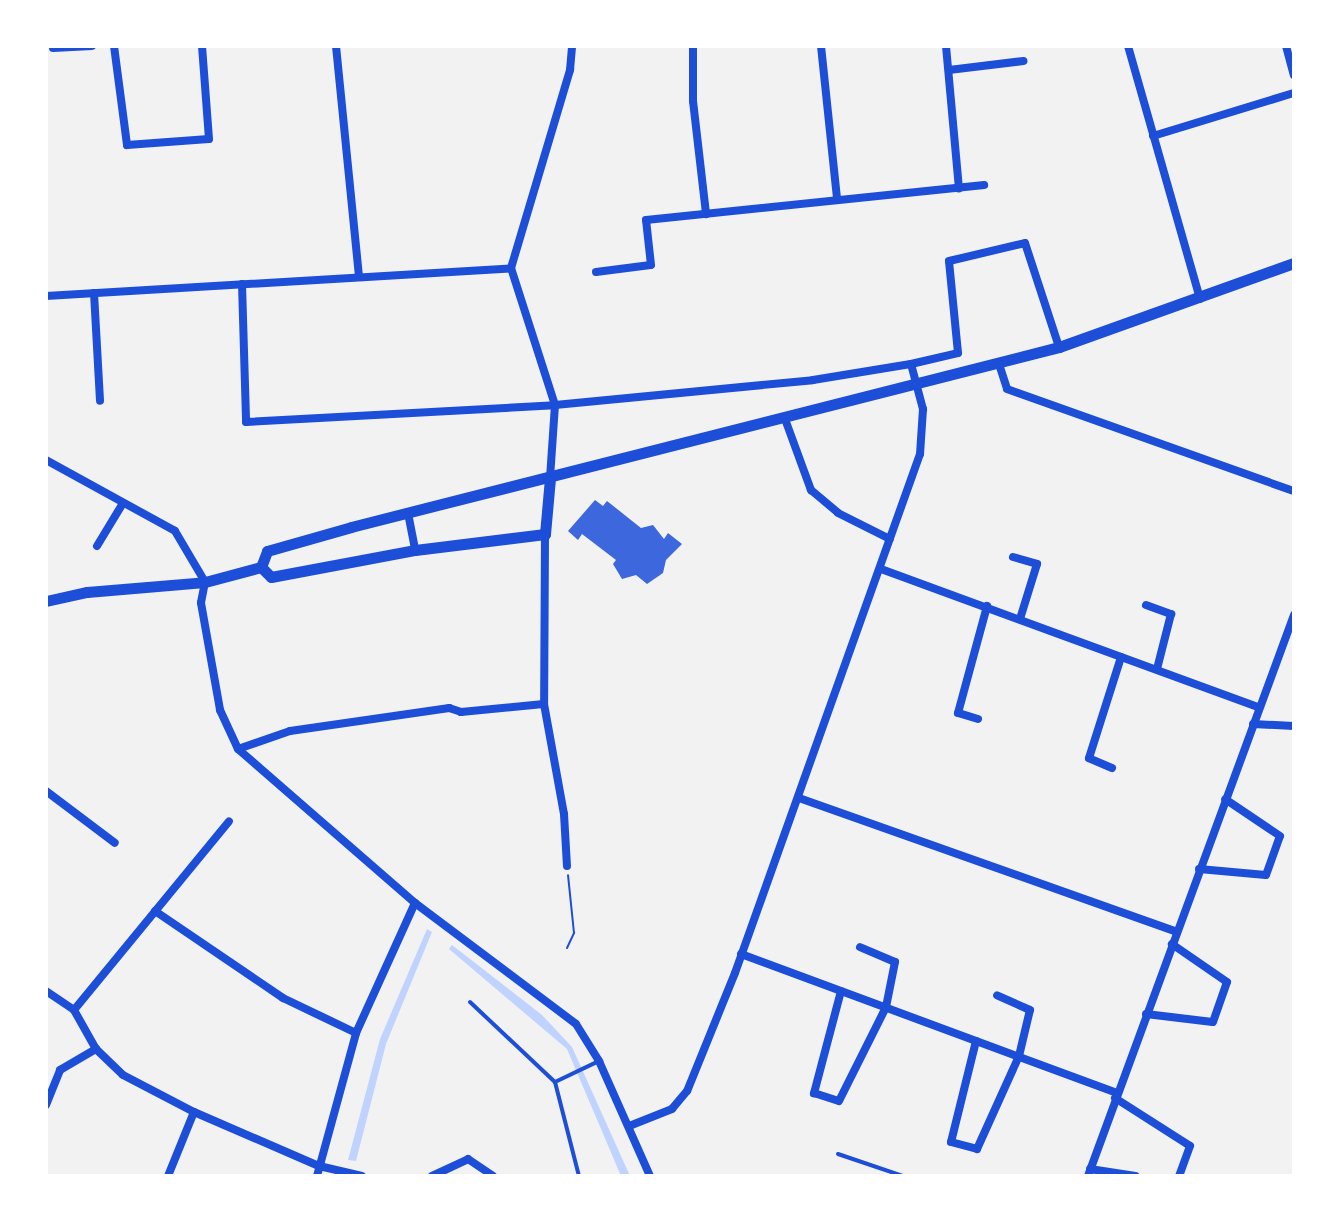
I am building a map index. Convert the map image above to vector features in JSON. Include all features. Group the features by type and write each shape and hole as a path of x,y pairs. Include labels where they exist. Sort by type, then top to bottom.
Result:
{"street":[{"path":"50,48 92,46"},
{"path":"114,46 127,145 209,139 202,46"},
{"path":"336,46 359,277"},
{"path":"567,866 544,704 545,534 555,405 511,268 570,70 572,46"},
{"path":"693,46 693,101 706,214"},
{"path":"821,46 837,199"},
{"path":"946,46 959,188"},
{"path":"1128,46 1200,299"},
{"path":"1286,46 1294,75"},
{"path":"949,70 1023,61"},
{"path":"1153,136 1294,93"},
{"path":"596,272 651,265 646,220 984,185"},
{"path":"242,284 246,422 555,405 813,380 911,364 958,353 949,261 1025,243 1059,347"},
{"path":"261,567 267,551 1059,347 1294,263"},
{"path":"46,296 511,268"},
{"path":"94,293 100,401"},
{"path":"629,1126 672,1109 687,1091 799,798 920,454 923,409 911,364"},
{"path":"999,364 1007,389 1294,491"},
{"path":"785,419 811,490 838,513 890,539"},
{"path":"46,460 175,531 205,582 201,603 220,710 238,749 415,903 576,1024 599,1061 629,1126 637,1155 650,1176"},
{"path":"97,546 123,503"},
{"path":"408,513 415,550"},
{"path":"261,567 271,577 415,550 545,534"},
{"path":"1013,557 1037,564 1020,619"},
{"path":"46,601 205,582 261,567"},
{"path":"881,569 1259,707"},
{"path":"1146,605 1171,614 1157,669"},
{"path":"978,719 958,713 987,606"},
{"path":"1135,1176 1089,1172 1294,615"},
{"path":"1283,642 1294,650"},
{"path":"1112,768 1089,758 1121,657"},
{"path":"238,749 305,729 449,708 461,712 544,704"},
{"path":"1253,724 1294,726"},
{"path":"46,791 115,843"},
{"path":"799,798 1177,932"},
{"path":"1199,869 1266,875 1280,836 1225,799"},
{"path":"74,1010 229,821"},
{"path":"317,1176 356,1033 415,903"},
{"path":"155,911 283,998 356,1033"},
{"path":"1146,1014 1213,1022 1227,982 1172,944"},
{"path":"841,991 814,1093 839,1101 886,1007 895,962 860,947"},
{"path":"741,954 1116,1095 1190,1146 1179,1176"},
{"path":"46,991 74,1010 96,1049 123,1075 194,1112 319,1166 362,1176"},
{"path":"976,1041 951,1142 977,1149 1019,1056 1030,1010 997,995"},
{"path":"46,1105 60,1070 96,1049"},
{"path":"168,1176 194,1112"},
{"path":"432,1176 468,1159 493,1176"}],"lane":[{"path":"470,1002 555,1082 579,1176"},
{"path":"555,1082 599,1061"},
{"path":"838,1154 901,1176"}],"path":[{"path":"567,866 574,933 567,948"}],"water":[{"path":"427,929 432,932 386,1044 356,1161 348,1160 380,1039"},
{"path":"452,945 542,1015 572,1047 630,1176 621,1176 567,1049 449,949"}],"building":[{"path":"595,500 603,506 607,501 641,528 653,525 664,539 668,533 682,544 666,560 663,573 647,584 636,575 622,579 613,564 616,560 582,534 578,540 568,531"}]}
